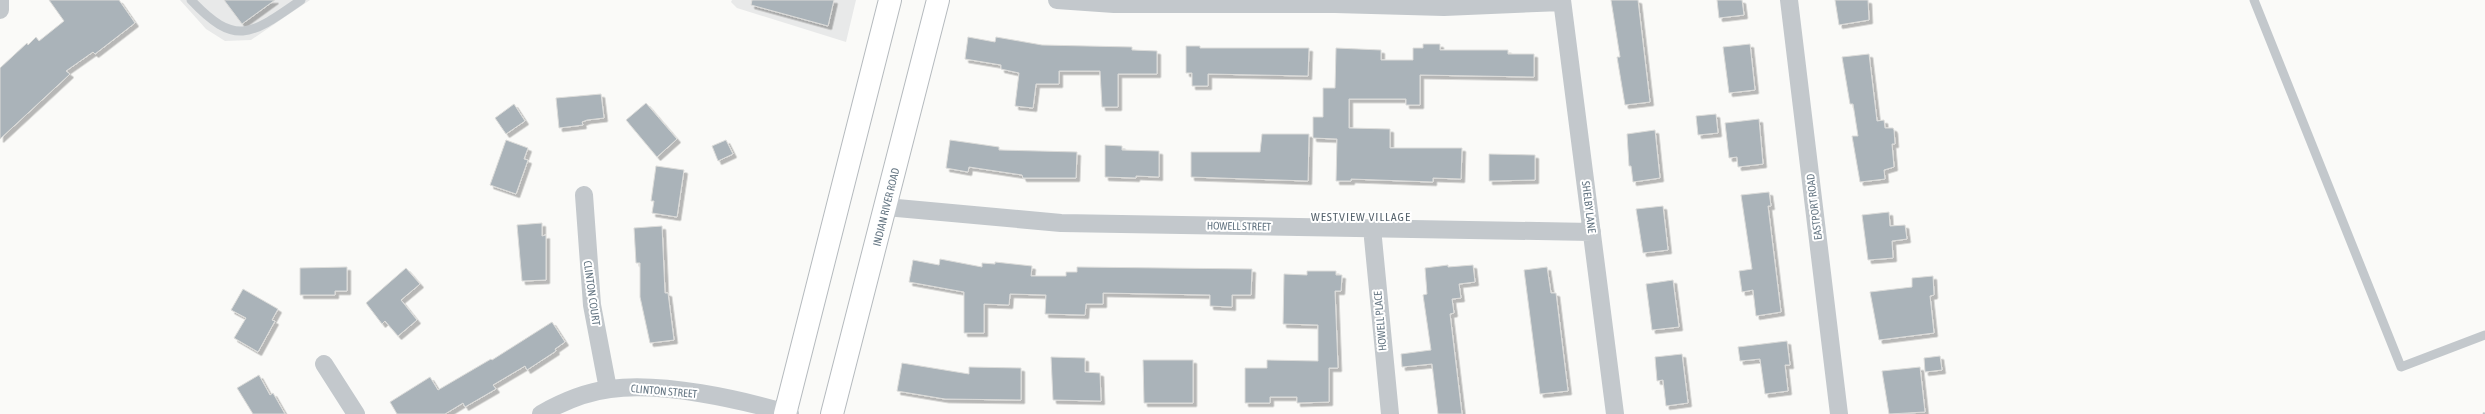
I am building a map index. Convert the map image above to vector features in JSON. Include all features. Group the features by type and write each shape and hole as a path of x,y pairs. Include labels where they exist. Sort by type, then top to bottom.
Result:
{"main road":[{"path":"787,414 890,0"},
{"name":"INDIAN RIVER ROAD","path":"832,414 938,0"}],"street":[{"path":"1057,0 1114,4 1336,4 1444,7 1562,1"},
{"name":"EASTPORT ROAD","path":"1789,0 1839,414"},
{"path":"0,1 0,10"},
{"name":"SHELBY LANE","path":"1562,1 1615,414"},
{"name":"CLINTON COURT","path":"584,195 592,305 608,389"},
{"name":"HOWELL STREET","path":"886,207 1061,223 1592,232"},
{"name":"HOWELL PLACE","path":"1372,228 1390,414"},
{"path":"324,364 356,414"},
{"name":"CLINTON STREET","path":"541,414 578,397 608,389 639,387 699,394 787,414"}],"lane":[{"path":"190,0 208,19 226,29 240,31 256,28 301,0"},
{"path":"2254,0 2401,367 2485,335"}],"shaded area":[{"path":"180,0 310,0 251,40 225,41 206,29"},
{"path":"732,0 856,0 846,42 737,8 731,2"}],"building":[{"path":"49,0 119,0 135,23 95,54 93,52 66,71 70,74 0,139 0,68 27,43 28,45 36,37 39,41 64,21"},
{"path":"224,0 275,0 242,24"},
{"path":"752,0 834,0 828,26 751,5"},
{"path":"1611,0 1638,0 1650,102 1625,105 1617,57 1620,57"},
{"path":"1717,0 1742,0 1744,15 1719,18"},
{"path":"1835,0 1868,0 1869,20 1839,25"},
{"path":"968,37 995,42 996,37 1042,45 1132,47 1132,50 1157,51 1157,74 1118,74 1118,107 1102,107 1100,71 1059,71 1059,84 1036,84 1033,108 1015,106 1019,73 1001,69 1001,65 965,59"},
{"path":"1423,44 1440,44 1440,50 1508,50 1508,54 1534,54 1534,77 1420,75 1420,105 1406,105 1406,99 1349,99 1349,128 1390,129 1390,148 1462,148 1461,179 1433,178 1433,182 1351,179 1351,181 1336,181 1337,139 1313,138 1313,117 1323,117 1323,88 1335,88 1336,48 1381,50 1381,60 1413,60 1413,48 1423,48"},
{"path":"1750,44 1755,90 1729,93 1723,47"},
{"path":"1186,46 1200,46 1200,48 1309,48 1308,76 1208,74 1208,86 1192,86 1192,73 1186,73"},
{"path":"1869,54 1877,121 1884,120 1885,128 1893,128 1894,130 1895,144 1892,144 1894,167 1884,170 1885,179 1860,182 1852,136 1858,136 1853,104 1850,104 1842,57"},
{"path":"601,94 604,118 587,120 582,122 583,125 559,128 556,98"},
{"path":"646,103 677,139 657,157 626,120"},
{"path":"514,104 525,121 506,134 495,118"},
{"path":"1716,114 1718,133 1698,135 1696,116"},
{"path":"1759,119 1763,164 1738,167 1737,157 1729,158 1725,123"},
{"path":"1655,130 1660,178 1633,182 1631,166 1629,166 1627,134"},
{"path":"1262,134 1309,134 1308,181 1191,177 1191,152 1260,152"},
{"path":"506,140 528,148 524,159 528,160 516,194 490,185"},
{"path":"726,140 733,154 718,161 712,146"},
{"path":"950,140 999,147 999,150 1077,152 1076,178 1023,178 1022,175 969,167 968,172 946,168"},
{"path":"1105,145 1122,146 1122,150 1159,151 1159,177 1105,177"},
{"path":"1489,154 1535,155 1535,180 1489,181"},
{"path":"656,166 684,170 677,217 652,213 654,201 651,201"},
{"path":"1769,192 1771,206 1768,206 1781,312 1756,316 1753,290 1742,292 1739,271 1752,269 1741,195"},
{"path":"1663,206 1668,250 1643,253 1636,209"},
{"path":"1889,212 1890,226 1905,225 1907,239 1892,241 1893,258 1868,260 1862,215"},
{"path":"542,223 542,236 546,235 546,280 522,281 517,225"},
{"path":"662,226 665,293 668,293 674,340 650,343 640,297 640,263 636,263 634,228"},
{"path":"940,259 982,267 982,263 995,264 995,262 1032,266 1031,276 1066,276 1066,272 1077,272 1077,267 1252,269 1251,295 1232,295 1232,307 1210,306 1210,295 1103,293 1103,304 1086,304 1085,315 1045,314 1046,295 1010,294 1009,305 984,304 984,333 964,333 964,292 909,282 913,260 939,265"},
{"path":"1448,265 1448,267 1473,265 1475,282 1459,284 1461,298 1452,299 1454,313 1450,314 1462,414 1438,414 1432,364 1402,367 1401,354 1431,350 1423,295 1427,294 1425,268"},
{"path":"347,267 347,291 335,291 335,295 300,295 300,268"},
{"path":"1547,267 1551,293 1556,293 1568,391 1540,394 1524,270"},
{"path":"406,268 420,284 401,300 417,320 398,336 385,321 382,324 366,303"},
{"path":"1307,271 1336,271 1336,275 1342,275 1341,291 1335,291 1338,368 1329,368 1329,402 1297,403 1297,397 1270,397 1270,403 1245,403 1245,368 1267,368 1267,360 1318,361 1318,325 1283,324 1284,274 1307,275"},
{"path":"1933,276 1934,295 1930,296 1934,333 1879,340 1870,292 1912,287 1912,278"},
{"path":"1673,280 1679,327 1652,330 1646,284"},
{"path":"243,289 278,309 272,320 275,321 258,352 234,338 246,318 231,310"},
{"path":"552,322 565,342 555,349 556,351 527,370 525,366 493,385 496,389 465,407 463,403 445,414 397,414 390,402 430,377 438,390 491,359 492,360"},
{"path":"1787,341 1790,365 1785,365 1788,391 1765,394 1760,359 1740,361 1738,347"},
{"path":"1682,354 1688,403 1666,406 1663,380 1657,381 1655,357"},
{"path":"1940,356 1942,370 1925,372 1924,358"},
{"path":"1051,357 1085,358 1085,372 1100,373 1101,401 1053,400"},
{"path":"1143,360 1193,360 1193,403 1144,403"},
{"path":"902,363 969,374 969,367 1021,368 1021,400 945,399 897,391"},
{"path":"1920,367 1925,412 1889,414 1882,371"},
{"path":"259,375 270,395 273,393 285,414 253,414 237,388"}],"district":[{"name":"WESTVIEW VILLAGE","path":"1361,217"}]}
